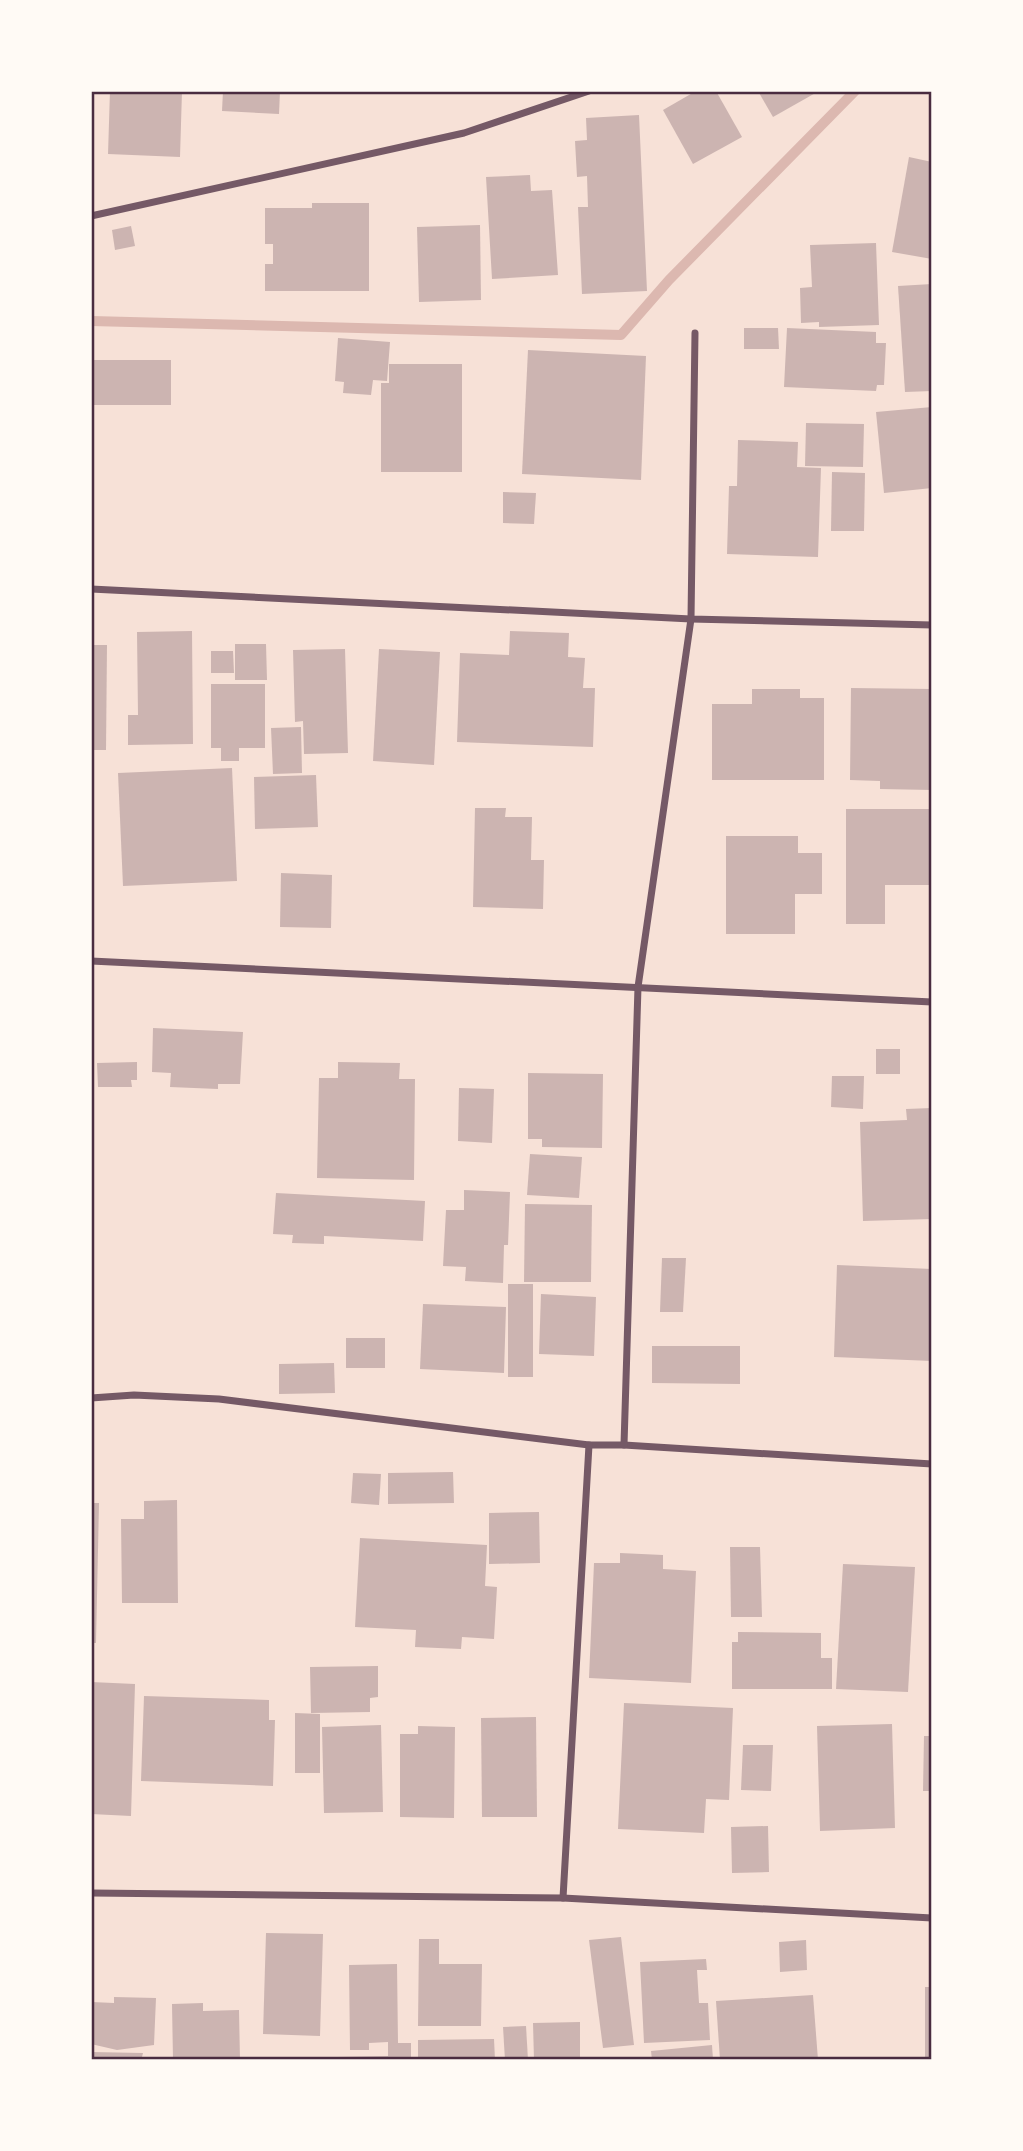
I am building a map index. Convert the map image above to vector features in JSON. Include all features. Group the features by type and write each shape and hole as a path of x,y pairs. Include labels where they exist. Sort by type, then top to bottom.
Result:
{"street":[{"path":"91,216 464,133 589,91"},
{"path":"624,1445 638,987 691,619 695,333"},
{"path":"91,589 691,619 932,625"},
{"path":"91,961 932,1002"},
{"path":"91,1398 134,1395 219,1399 589,1445 932,1464"},
{"path":"563,1898 589,1445"},
{"path":"91,1893 563,1898 932,1918"}],"building":[{"path":"110,91 182,91 180,157 108,154"},
{"path":"223,91 280,91 279,114 222,111"},
{"path":"696,91 716,91 742,137 693,164 663,110"},
{"path":"758,91 819,91 773,117"},
{"path":"639,115 647,291 582,294 578,207 588,207 587,176 577,177 575,141 587,140 586,118"},
{"path":"909,157 932,162 932,259 892,252"},
{"path":"530,175 531,191 552,190 558,275 492,279 486,177"},
{"path":"312,203 369,203 369,291 265,291 265,264 273,264 273,244 265,244 265,208 312,208"},
{"path":"480,225 481,300 419,302 417,227"},
{"path":"131,226 135,246 115,250 112,230"},
{"path":"876,243 879,325 819,327 819,322 801,323 800,288 812,287 810,245"},
{"path":"932,284 932,391 905,392 898,286"},
{"path":"744,328 778,328 779,349 744,349"},
{"path":"787,328 876,332 876,343 886,343 884,385 877,385 876,391 784,387"},
{"path":"338,338 390,342 387,381 373,380 371,395 343,393 344,382 335,381"},
{"path":"528,350 646,356 641,480 522,474"},
{"path":"91,360 171,360 171,405 91,405"},
{"path":"389,364 462,364 462,472 381,472 381,383 389,383"},
{"path":"932,407 932,488 884,493 876,412"},
{"path":"806,423 864,424 863,467 805,466"},
{"path":"738,440 798,442 797,467 821,468 818,557 727,554 729,486 737,486"},
{"path":"832,472 865,473 864,531 831,531"},
{"path":"503,492 536,493 534,524 503,523"},
{"path":"192,631 193,744 128,745 128,715 138,715 137,632"},
{"path":"510,631 569,633 568,657 585,658 583,688 595,688 593,747 457,742 460,653 509,655"},
{"path":"235,644 266,644 267,680 235,680"},
{"path":"91,645 107,645 106,750 91,750"},
{"path":"345,649 348,753 304,754 303,721 295,722 293,650"},
{"path":"379,649 440,652 434,765 373,761"},
{"path":"211,651 233,651 234,673 211,673"},
{"path":"211,684 265,684 265,748 239,748 239,761 221,761 221,748 211,748"},
{"path":"851,688 932,689 932,790 880,789 880,781 850,780"},
{"path":"752,689 800,689 800,698 824,698 824,780 712,780 712,704 752,704"},
{"path":"301,727 302,773 273,774 271,728"},
{"path":"232,768 237,881 123,886 118,773"},
{"path":"316,775 318,827 255,829 254,777"},
{"path":"475,808 506,808 505,817 532,817 531,860 544,860 543,909 473,907"},
{"path":"846,809 932,809 932,885 885,885 885,924 846,924"},
{"path":"726,836 798,836 798,853 822,853 822,894 795,894 795,934 726,934"},
{"path":"281,873 332,875 331,928 280,927"},
{"path":"153,1028 243,1032 240,1084 218,1084 218,1089 170,1087 171,1073 152,1072"},
{"path":"876,1049 900,1049 900,1074 876,1074"},
{"path":"137,1062 137,1080 131,1080 132,1087 98,1087 97,1063"},
{"path":"338,1062 400,1063 399,1079 415,1079 414,1180 317,1178 319,1078 338,1078"},
{"path":"528,1073 603,1074 602,1148 542,1147 542,1139 528,1139"},
{"path":"832,1076 864,1076 863,1109 831,1107"},
{"path":"459,1088 494,1089 492,1143 458,1141"},
{"path":"932,1108 932,1219 863,1221 860,1122 907,1120 906,1109"},
{"path":"530,1154 582,1157 579,1198 527,1195"},
{"path":"464,1190 510,1192 503,1283 465,1281 466,1267 443,1266 446,1210 464,1210"},
{"path":"276,1193 425,1201 423,1241 324,1236 324,1244 292,1243 293,1235 273,1234"},
{"path":"525,1204 592,1205 591,1282 524,1282"},
{"path":"662,1258 686,1258 683,1312 660,1312"},
{"path":"837,1265 932,1269 932,1361 834,1357"},
{"path":"508,1284 533,1284 533,1377 508,1377"},
{"path":"541,1294 596,1297 594,1356 539,1354"},
{"path":"423,1304 506,1307 504,1373 420,1369"},
{"path":"346,1338 385,1338 385,1368 346,1368"},
{"path":"652,1346 740,1346 740,1384 652,1383"},
{"path":"334,1363 335,1393 279,1394 279,1364"},
{"path":"453,1472 454,1503 388,1504 388,1473"},
{"path":"353,1473 381,1474 379,1505 351,1503"},
{"path":"177,1500 178,1603 122,1603 121,1519 144,1519 144,1501"},
{"path":"91,1503 99,1503 96,1643 91,1643"},
{"path":"539,1512 540,1563 489,1564 489,1513"},
{"path":"360,1538 487,1545 485,1586 497,1587 494,1639 462,1637 461,1649 415,1647 416,1630 355,1627"},
{"path":"730,1547 760,1547 762,1617 731,1617"},
{"path":"620,1553 663,1555 663,1569 696,1571 691,1683 589,1678 594,1563 620,1563"},
{"path":"843,1564 915,1567 908,1692 836,1689"},
{"path":"738,1632 821,1633 821,1658 832,1658 832,1689 732,1689 732,1642 738,1642"},
{"path":"378,1666 378,1697 370,1698 370,1712 311,1713 310,1667"},
{"path":"91,1682 135,1684 131,1816 91,1814"},
{"path":"144,1696 269,1700 269,1720 275,1720 273,1786 141,1781"},
{"path":"624,1703 733,1708 729,1800 706,1799 704,1833 618,1829"},
{"path":"295,1713 320,1714 320,1773 295,1773"},
{"path":"536,1717 537,1817 482,1817 481,1718"},
{"path":"892,1724 895,1828 820,1831 817,1726"},
{"path":"381,1725 383,1812 324,1813 322,1727"},
{"path":"418,1726 455,1727 454,1818 400,1817 400,1734 418,1734"},
{"path":"924,1736 932,1736 932,1791 923,1791"},
{"path":"743,1745 773,1745 771,1791 741,1790"},
{"path":"768,1826 769,1872 732,1873 731,1827"},
{"path":"266,1933 323,1934 320,2036 263,2034"},
{"path":"621,1937 634,2045 603,2048 589,1940"},
{"path":"419,1939 439,1939 439,1964 482,1964 481,2026 418,2026"},
{"path":"806,1940 807,1970 780,1972 779,1942"},
{"path":"706,1959 707,1970 697,1970 699,2003 708,2003 710,2040 644,2043 640,1962"},
{"path":"397,1964 398,2043 411,2043 411,2060 337,2060 337,2057 388,2056 388,2042 369,2043 369,2050 350,2050 349,1965"},
{"path":"925,1987 932,1987 932,2060 925,2060"},
{"path":"813,1995 818,2060 720,2060 716,2001"},
{"path":"114,1997 156,1998 154,2045 117,2050 91,2044 92,2002 114,2003"},
{"path":"203,2003 203,2011 239,2010 240,2060 173,2060 172,2004"},
{"path":"580,2022 580,2060 534,2060 533,2023"},
{"path":"526,2026 528,2060 505,2060 503,2027"},
{"path":"494,2039 495,2060 418,2060 418,2040"},
{"path":"712,2045 713,2060 652,2060 651,2051"},
{"path":"91,2052 143,2053 142,2057 152,2057 152,2060 91,2060"}],"waterway":[{"path":"91,321 621,335 669,280 855,91"}]}
